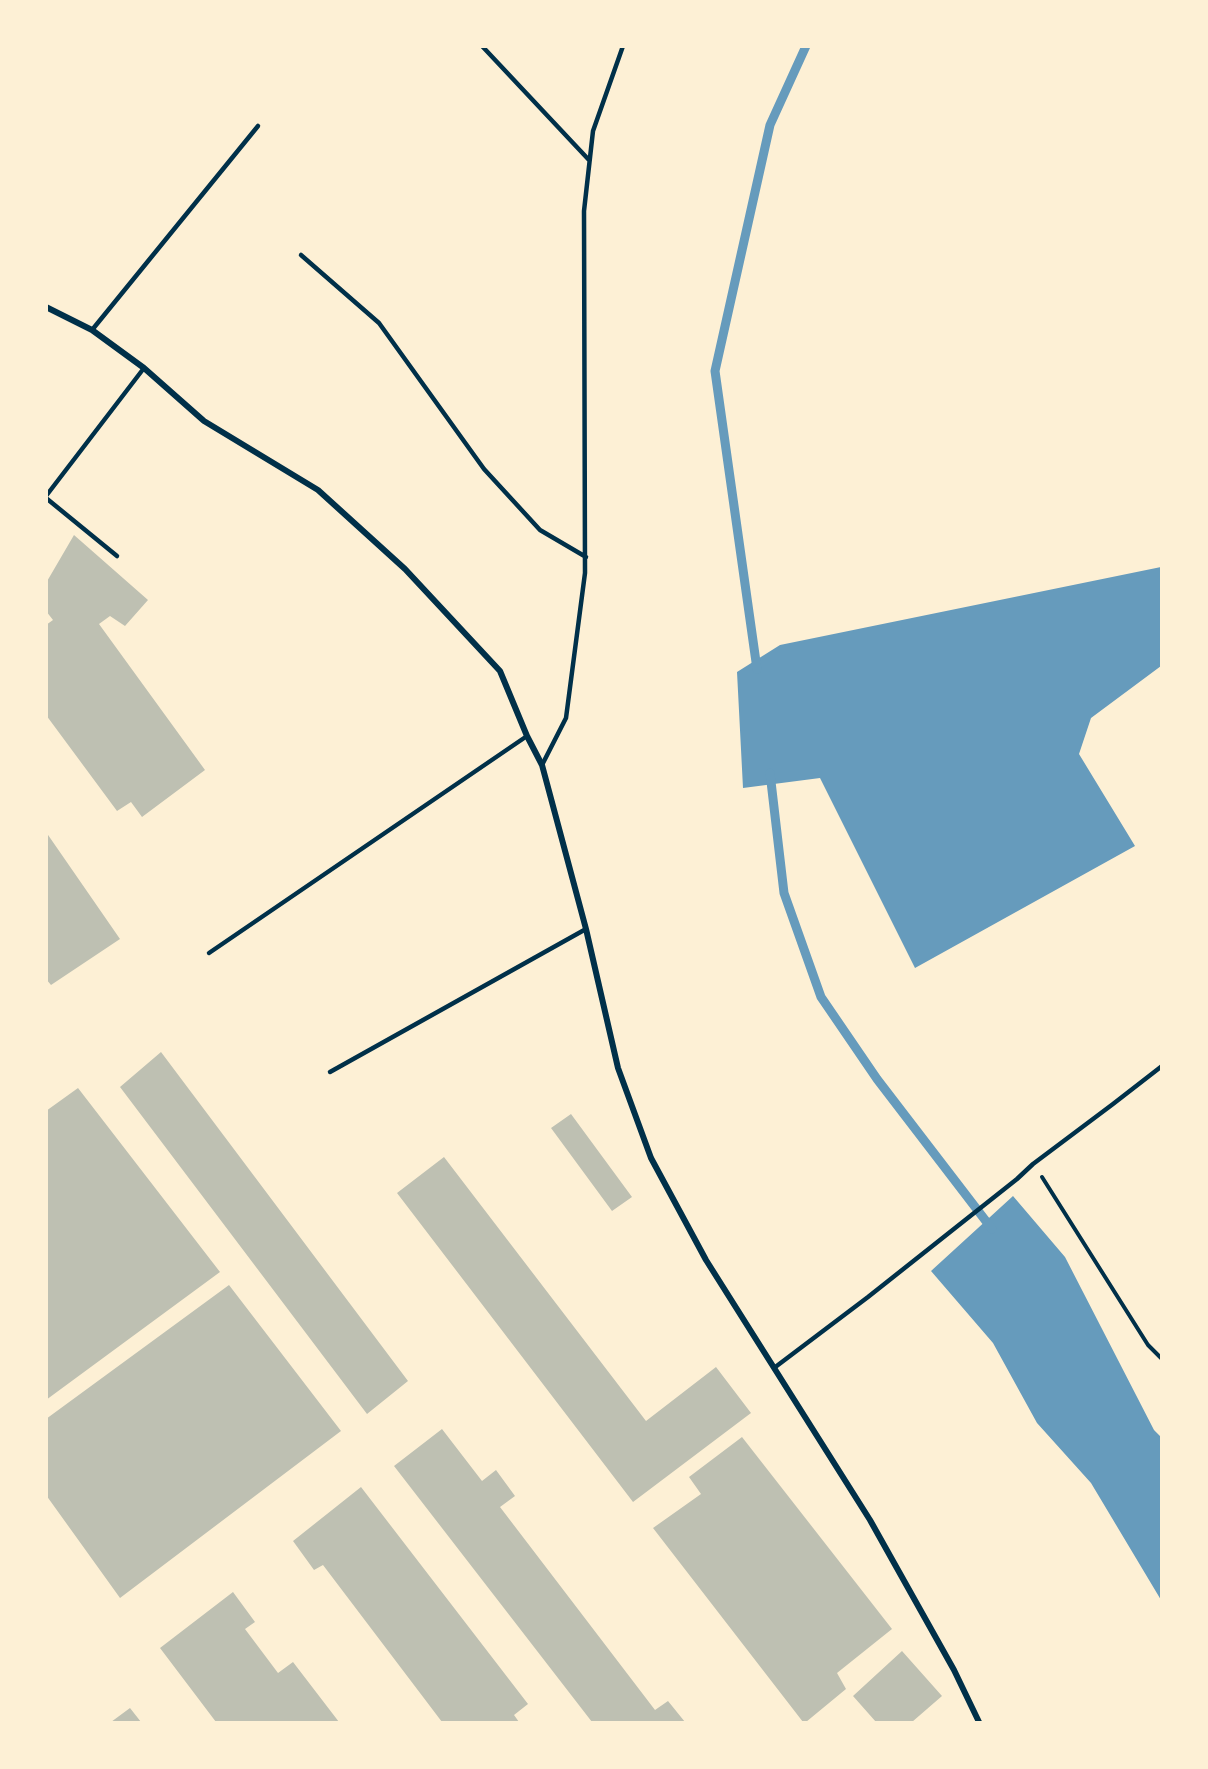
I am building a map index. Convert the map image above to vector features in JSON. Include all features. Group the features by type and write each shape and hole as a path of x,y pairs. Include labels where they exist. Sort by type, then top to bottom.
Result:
{"street":[{"path":"46,307 92,330 144,369 204,421 318,490 405,569 500,671 527,736 542,765 586,929 618,1068 651,1158 706,1260 870,1520 954,1671 979,1722"}],"lane":[{"path":"482,46 589,160"},
{"path":"542,765 567,718 586,557 584,211 589,160 593,131 623,46"},
{"path":"92,330 258,126"},
{"path":"301,255 379,323 484,469 540,530 586,557"},
{"path":"117,556 46,497 144,369"},
{"path":"209,953 527,736"},
{"path":"330,1072 586,929"},
{"path":"774,1368 868,1297 1033,1164 1161,1065"}],"path":[{"path":"1033,1164 1148,1346 1161,1359"}],"water":[{"path":"1161,567 1161,666 1091,718 1079,754 1135,846 915,968 820,778 743,788 737,672 780,645"},
{"path":"1013,1196 1065,1257 1154,1430 1161,1437 1161,1600 1091,1483 1037,1423 993,1343 931,1271"}],"building":[{"path":"74,535 148,600 125,626 110,616 99,624 205,770 142,817 131,802 117,811 46,715 46,625 53,620 46,611 46,583"},
{"path":"46,832 120,939 51,985 46,979"},
{"path":"161,1052 408,1381 367,1414 120,1087"},
{"path":"78,1088 220,1272 46,1400 46,1111"},
{"path":"571,1114 632,1197 612,1211 551,1128"},
{"path":"444,1157 646,1421 716,1367 751,1413 633,1502 397,1193"},
{"path":"229,1285 341,1431 120,1598 46,1495 46,1419"},
{"path":"442,1429 482,1481 496,1470 515,1496 500,1507 655,1710 668,1701 685,1722 592,1722 394,1466"},
{"path":"742,1437 892,1629 837,1673 846,1689 806,1722 803,1722 653,1528 701,1494 689,1477"},
{"path":"361,1487 528,1704 514,1715 519,1722 442,1722 323,1565 314,1570 293,1541"},
{"path":"233,1592 255,1622 245,1629 278,1673 293,1662 339,1722 216,1722 160,1648"},
{"path":"902,1651 942,1696 912,1722 876,1722 853,1696"},
{"path":"130,1708 141,1722 111,1722"}],"waterway":[{"path":"757,669 715,371 770,125 806,46"},
{"path":"770,773 784,893 821,997 877,1079 992,1229"}]}
